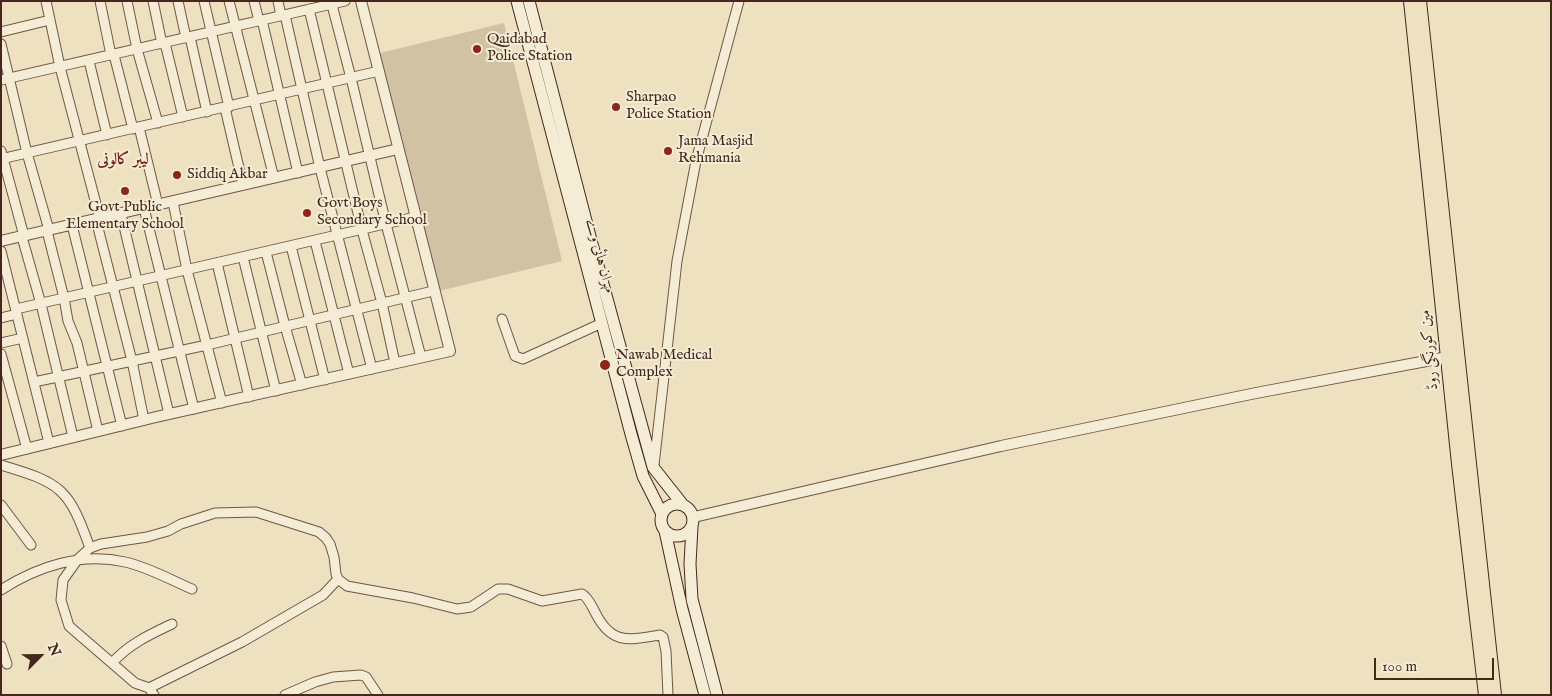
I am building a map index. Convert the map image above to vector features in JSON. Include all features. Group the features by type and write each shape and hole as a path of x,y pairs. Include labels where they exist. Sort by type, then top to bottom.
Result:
{"main road":[{"name":"مہران ہائی وے","path":"517,1 643,476 662,514"},
{"path":"528,1 653,467 683,504 689,508 693,522 690,564 692,599 717,695"},
{"name":"مین کورنگی روڈ","path":"1410,1 1495,695"},
{"name":"مین کورنگی روڈ","path":"1420,1 1453,356 1458,464 1486,695"},
{"path":"683,504 676,503 670,505 662,514 662,526 665,531 682,609 705,695"},
{"path":"665,531 676,536 683,536 688,532 693,522"}],"street":[{"path":"46,1 60,67 132,361 144,420"},
{"path":"100,1 113,55 158,205"},
{"path":"127,1 137,49 158,123"},
{"path":"153,1 183,117"},
{"path":"178,1 207,112"},
{"path":"204,1 212,32 242,186"},
{"path":"229,1 274,178"},
{"path":"254,1 280,95 298,173"},
{"path":"278,1 372,368"},
{"path":"5,79 283,16 307,7 344,1"},
{"path":"1,455 169,414 450,351 433,291 360,1"},
{"path":"653,467 677,261 696,161 739,1"},
{"path":"332,3 386,224 421,357"},
{"path":"307,7 396,363"},
{"path":"1,32 50,20"},
{"path":"1,44 5,79 48,231 68,321 76,343 98,431"},
{"path":"89,60 107,135"},
{"path":"73,437 41,304 2,156 107,135 378,71"},
{"path":"1,241 398,149"},
{"path":"173,202 187,270 222,403"},
{"path":"144,208 194,409"},
{"path":"121,214 169,414"},
{"path":"1,318 16,311 64,298 415,218"},
{"path":"72,225 122,426"},
{"path":"315,241 349,374"},
{"path":"291,246 324,380"},
{"path":"1,251 4,271 50,443"},
{"path":"266,252 302,385"},
{"path":"243,257 276,391"},
{"path":"217,263 249,397"},
{"path":"34,382 207,345 433,291"},
{"path":"502,319 515,356 523,359 602,323"},
{"path":"1,343 23,338"},
{"path":"1,354 26,448"},
{"path":"693,522 1001,446 1247,395 1453,356"},
{"path":"1,465 34,475 59,489 75,510 90,548"},
{"path":"1,505 31,545"},
{"path":"338,578 323,594 242,642 151,691 135,683 69,626 61,600 63,580 78,558 90,548 101,544 147,537 215,513 256,512 319,532 326,538 332,550 338,578 347,586 413,598 457,609 471,607 498,589 508,589 542,601 582,594 610,634 626,639 663,637 666,651 668,695"},
{"path":"1,590 48,567 78,558 126,562 192,589"},
{"path":"112,663 123,651 138,640 172,624"},
{"path":"1,646 7,664"},
{"path":"286,695 315,682 333,677 361,675 366,677 378,695"}],"shaded area":[{"path":"504,23 562,261 439,291 380,53"}],"place":[{"name":"Qaidabad Police Station","path":"477,49"},
{"name":"Sharpao Police Station","path":"616,107"},
{"name":"Jama Masjid Rehmania","path":"668,151"},
{"name":"Siddiq Akbar","path":"177,175"},
{"name":"Govt Public Elementary School","path":"125,191"},
{"name":"Govt Boys Secondary School","path":"307,213"},
{"name":"Nawab Medical Complex","path":"605,365"}],"district":[{"name":"لیبر کالونی","path":"123,161"}]}
